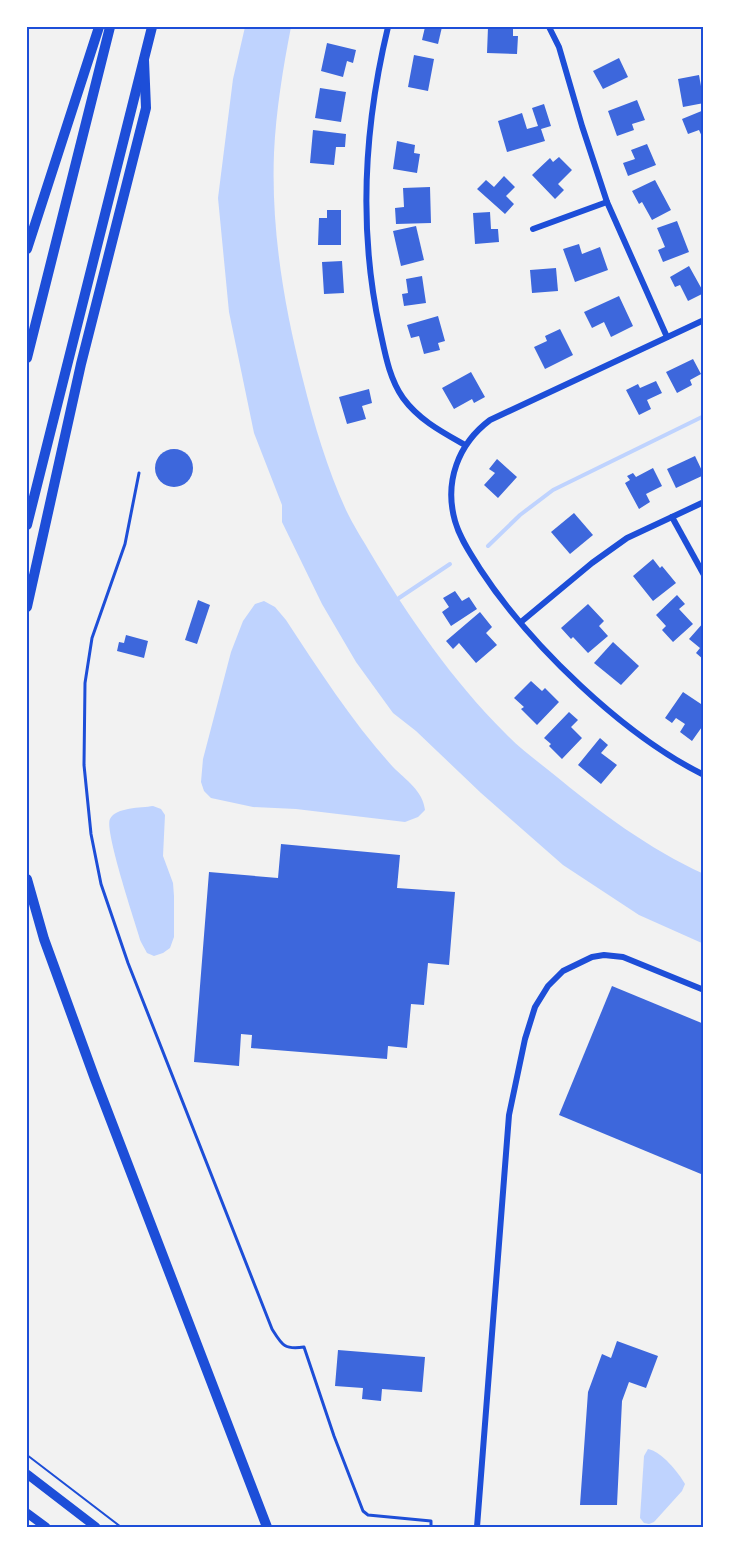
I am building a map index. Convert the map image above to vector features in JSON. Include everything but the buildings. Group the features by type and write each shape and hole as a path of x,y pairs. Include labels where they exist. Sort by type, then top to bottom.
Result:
{"highway":[{"path":"27,249 99,27"},
{"path":"27,358 110,27"},
{"path":"27,525 152,27"},
{"path":"27,607 81,364 146,108 144,60"},
{"path":"27,879 40,929 95,1079 267,1527"}],"main road":[{"path":"27,1474 96,1527"},
{"path":"27,1513 46,1527"}],"street":[{"path":"388,27 371,113 366,180 369,258 378,320 391,374 404,399 425,421 465,445"},
{"path":"549,27 559,47 607,202 667,337"},
{"path":"533,229 607,202"},
{"path":"704,320 495,416 477,430 465,445 455,465 452,484 453,512 457,529 490,584 521,622 566,670 612,712 667,753 704,775"},
{"path":"521,622 617,544 704,502"},
{"path":"672,517 704,575"},
{"path":"477,1527 509,1115 525,1038 535,1007 548,986 563,971 592,957 604,955 623,957 704,990"}],"lane":[{"path":"139,473 125,544 92,638 85,683 84,781 101,884 128,963 272,1329 285,1347 304,1347 363,1512 368,1515 431,1521 431,1527"}],"path":[{"path":"27,1455 121,1527"}],"water":[{"path":"245,27 291,27 280,90 274,153 275,210 280,267 296,352 316,429 349,516 416,625 467,692 510,738 606,815 664,853 704,874 704,944 639,915 563,865 481,793 416,731 393,713 356,662 322,604 282,522 282,505 254,433 229,312 218,198 233,79"},
{"path":"264,601 275,607 286,620 336,695 364,732 393,767 417,791 425,810 418,817 405,822 296,809 253,807 211,798 204,791 201,782 203,759 231,652 243,621 255,604"},
{"path":"153,806 161,809 165,815 163,856 173,883 174,896 174,937 170,948 154,956 147,953 141,942 127,899 109,827 110,819 118,812"},
{"path":"648,1449 664,1458 685,1484 682,1491 654,1522 649,1524 644,1523 640,1518 644,1456"}],"waterway":[{"path":"488,546 520,515 553,490 704,416"},
{"path":"399,598 450,564"}]}
